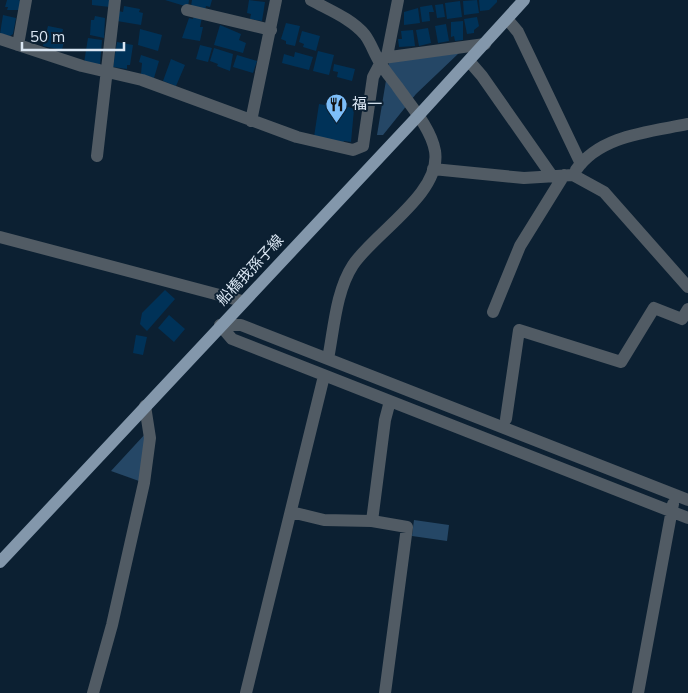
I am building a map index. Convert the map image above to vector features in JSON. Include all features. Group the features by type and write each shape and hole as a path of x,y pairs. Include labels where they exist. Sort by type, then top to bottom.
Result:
{"main road":[{"name":"船橋我孫子線","path":"0,562 242,301 469,62 524,0"}],"street":[{"path":"18,45 26,0"},
{"path":"97,156 116,0"},
{"path":"251,121 276,0"},
{"path":"311,0 358,27 383,58 418,116 436,152 433,169 427,184 419,196 368,246 353,266 343,287 328,359"},
{"path":"0,39 82,66 142,80 297,137 358,150 363,146 374,77 383,58 398,0"},
{"path":"187,10 271,30"},
{"path":"507,19 518,32 567,172"},
{"path":"383,58 485,44"},
{"path":"469,62 567,172 604,192 688,287"},
{"path":"492,312 520,246 567,172 601,146 648,132 688,124"},
{"path":"433,169 494,176 567,172"},
{"path":"0,237 242,301"},
{"path":"506,419 519,330 620,362 654,308 682,319 688,309"},
{"path":"220,325 241,325 688,500"},
{"path":"220,325 232,339 688,518"},
{"path":"246,693 324,376"},
{"path":"372,521 385,420 390,401"},
{"path":"93,693 112,625 144,483 150,438 145,406"},
{"path":"638,693 675,495"},
{"path":"291,512 324,520 372,521 407,527 385,693"}],"shaded area":[{"path":"459,53 416,94 383,135 377,135 389,62"},
{"path":"146,433 139,481 111,471"},
{"path":"414,520 449,525 447,541 412,536"}],"building":[{"path":"7,0 19,0 22,3 20,10 7,10 8,7 5,7"},
{"path":"92,0 110,0 110,7 92,5"},
{"path":"165,0 189,0 188,7"},
{"path":"192,0 212,0 210,7 206,6 205,10 191,6"},
{"path":"249,0 265,2 262,21 250,19 251,14 247,13"},
{"path":"477,0 479,13 464,15 463,1"},
{"path":"479,0 497,0 497,2 489,10 480,11"},
{"path":"460,1 462,17 447,19 445,3"},
{"path":"443,4 445,17 437,18 435,5"},
{"path":"432,5 434,12 429,12 430,21 422,22 420,7"},
{"path":"124,6 140,9 139,12 143,13 141,25 117,21 118,11 123,12"},
{"path":"418,8 420,23 404,25 404,12"},
{"path":"3,15 16,18 13,34 10,36 0,34"},
{"path":"194,15 202,17 200,27 203,27 200,41 182,38 189,18 193,19"},
{"path":"95,16 105,18 104,38 90,35 91,20 94,20"},
{"path":"477,17 479,26 474,30 474,33 467,34 464,19"},
{"path":"463,21 463,40 455,41 454,36 451,37 451,22"},
{"path":"286,23 300,26 295,46 286,44 286,41 281,39"},
{"path":"446,24 449,41 438,43 435,26"},
{"path":"220,25 241,34 239,40 246,43 243,53 214,45"},
{"path":"48,26 63,29 61,40 64,41 62,50 43,46"},
{"path":"428,28 431,43 419,46 416,30"},
{"path":"140,29 162,35 158,51 138,45"},
{"path":"413,30 415,46 399,47 398,39 402,39 401,31"},
{"path":"302,31 320,36 316,51 303,47 304,44 299,42"},
{"path":"88,38 102,40 100,65 84,63"},
{"path":"117,42 133,45 130,65 127,65 127,69 113,67"},
{"path":"200,45 212,48 208,62 196,59"},
{"path":"214,48 233,54 230,71 210,61"},
{"path":"318,51 334,55 329,75 313,71"},
{"path":"295,52 313,57 309,70 282,63 284,54 294,57"},
{"path":"141,55 159,61 154,78 141,74 142,63 139,62"},
{"path":"237,55 257,61 253,73 233,67"},
{"path":"171,59 185,65 176,86 163,81"},
{"path":"334,64 355,69 352,81 337,77 338,72 333,71"},
{"path":"319,104 336,107 340,104 354,109 351,142 344,141 343,143 314,137"},
{"path":"165,290 175,299 147,331 140,324 142,313"},
{"path":"169,315 185,329 174,342 158,328"},
{"path":"136,335 147,337 143,355 133,353"}],"place":[{"name":"福一","path":"336,123"}]}
